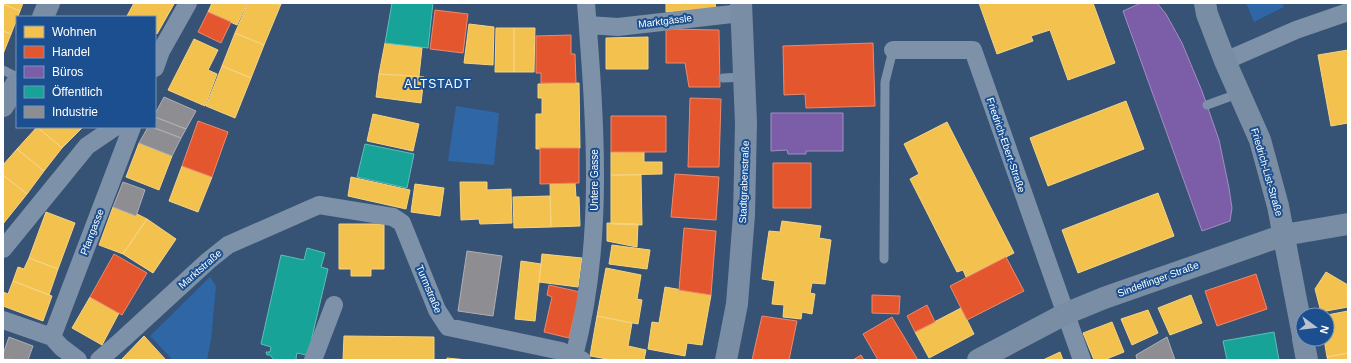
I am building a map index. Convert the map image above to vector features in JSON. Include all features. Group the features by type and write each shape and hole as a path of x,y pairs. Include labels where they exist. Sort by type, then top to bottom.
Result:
{"main road":[{"path":"43,16 48,3"},
{"name":"Friedrich-List-Straße","path":"1203,7 1260,140 1278,206 1297,307"},
{"name":"Stadtgrabenstraße","path":"726,360 737,304 744,215 746,123 741,8"},
{"path":"3,106 16,85"},
{"name":"Sindelfinger Straße","path":"978,360 1065,314 1104,298 1284,235 1348,224"},
{"name":"Friedrich-List-Straße","path":"1305,347 1307,360"}],"street":[{"path":"157,56 188,3"},
{"name":"Untere Gasse","path":"578,358 593,240 596,196 591,59 586,3"},
{"name":"Marktgässle","path":"588,25 618,27 741,8"},
{"path":"1225,60 1296,30 1348,12"},
{"name":"Friedrich-Ebert-Straße","path":"893,50 973,50 1065,314"},
{"path":"3,249 87,146 114,128"},
{"name":"Pfarrgasse","path":"52,337 132,128"},
{"name":"Turmstraße","path":"318,206 393,217 402,222 437,310 448,326 561,351 578,358"},
{"name":"Marktstraße","path":"99,360 228,245 318,206"},
{"path":"313,360 334,305"},
{"path":"1065,314 1082,360"},
{"path":"3,320 52,337 61,347 78,360"}],"lane":[{"path":"884,259 884,82 893,50"},
{"path":"3,70 16,76"},
{"path":"722,78 744,77"},
{"path":"1207,105 1240,93"}],"shaded area":[{"path":"1246,3 1282,3 1284,7 1254,22"},
{"path":"456,106 499,113 494,165 448,161"},
{"path":"210,277 216,286 211,340 207,360 173,360 150,336"}],"building: Wohnen":[{"path":"3,3 23,3 20,11"},
{"path":"134,3 174,4 157,34 156,16 127,16"},
{"path":"212,3 247,3 237,25 208,12"},
{"path":"248,3 281,4 264,45 235,33"},
{"path":"666,3 715,3 716,8 666,12"},
{"path":"979,3 1093,3 1115,63 1068,80 1050,30 1031,36 1033,41 997,54"},
{"path":"3,4 20,11 18,16 16,16 16,21 11,34 3,31"},
{"path":"469,24 494,27 493,65 464,63"},
{"path":"496,28 514,28 514,72 495,72"},
{"path":"514,28 535,28 534,72 514,72"},
{"path":"3,31 11,34 3,54"},
{"path":"235,33 264,45 251,78 222,66"},
{"path":"648,37 648,69 606,69 606,38"},
{"path":"194,39 218,50 208,70 217,74 205,106 168,90"},
{"path":"385,43 422,48 419,76 379,74"},
{"path":"1348,50 1348,123 1331,126 1318,55"},
{"path":"222,66 251,78 235,118 206,106"},
{"path":"379,74 424,77 421,103 376,97"},
{"path":"579,83 580,148 536,149 536,114 542,114 542,98 538,98 538,84"},
{"path":"1126,101 1144,149 1048,186 1030,138"},
{"path":"373,114 419,124 413,151 367,141"},
{"path":"947,122 1014,253 966,277 963,270 957,272 910,179 919,174 904,144"},
{"path":"36,128 38,128 62,148 44,171 17,149"},
{"path":"38,128 82,128 62,148"},
{"path":"139,143 172,156 159,190 126,177"},
{"path":"17,149 44,171 27,194 3,175 3,165"},
{"path":"644,151 644,162 662,162 662,174 611,175 611,152"},
{"path":"182,166 212,177 198,212 169,201"},
{"path":"3,175 27,194 3,224"},
{"path":"611,175 641,175 642,225 611,224"},
{"path":"351,177 410,190 406,209 348,196"},
{"path":"460,182 487,182 487,190 511,189 512,223 480,224 479,219 461,220"},
{"path":"575,183 576,197 579,197 580,226 551,227 550,184"},
{"path":"415,184 444,188 440,216 411,212"},
{"path":"1158,193 1174,236 1078,273 1062,230"},
{"path":"550,196 551,227 514,228 513,197"},
{"path":"113,207 136,216 137,214 147,219 123,254 99,245"},
{"path":"46,212 75,223 58,269 29,258"},
{"path":"147,219 176,239 153,273 123,254"},
{"path":"782,221 821,226 819,238 831,240 825,284 812,283 810,293 815,294 812,314 802,312 801,319 783,317 784,305 772,304 775,281 762,279 769,231 780,232"},
{"path":"607,223 638,224 637,247 607,241"},
{"path":"339,224 384,224 384,269 371,269 371,276 351,276 351,269 339,269"},
{"path":"612,245 650,250 647,269 609,264"},
{"path":"542,254 582,258 578,287 539,282"},
{"path":"29,258 58,269 49,295 13,281 18,267 24,269"},
{"path":"521,261 541,264 535,321 515,319"},
{"path":"606,268 641,275 637,299 642,300 638,324 597,316"},
{"path":"1326,272 1348,285 1348,307 1335,309 1335,307 1320,307 1315,289"},
{"path":"13,281 52,296 43,321 3,306 3,292 8,294"},
{"path":"665,287 711,295 702,345 687,343 685,356 648,349 652,322 659,323"},
{"path":"1191,295 1202,323 1170,335 1158,308"},
{"path":"90,297 119,313 102,345 72,328"},
{"path":"961,308 974,334 929,358 915,332"},
{"path":"1148,310 1158,333 1132,345 1121,319"},
{"path":"1348,311 1348,353 1327,357 1325,347 1335,347 1335,313"},
{"path":"597,316 632,323 628,346 646,350 644,360 613,360 590,356"},
{"path":"1112,322 1124,352 1104,360 1094,360 1083,333"},
{"path":"144,336 166,360 121,360"},
{"path":"344,336 434,337 434,360 343,360"},
{"path":"1060,352 1063,360 1043,360"},
{"path":"1348,353 1348,360 1328,360 1327,357"},
{"path":"447,358 468,360 447,360"}],"building: Handel":[{"path":"435,10 468,14 463,53 430,49"},
{"path":"208,12 231,22 221,43 198,32"},
{"path":"666,29 719,30 720,87 689,87 685,63 666,63"},
{"path":"571,35 571,54 575,54 576,83 541,83 541,73 536,73 536,36"},
{"path":"873,43 875,106 806,108 805,94 784,95 783,46"},
{"path":"690,98 721,99 719,167 688,167"},
{"path":"611,116 666,116 666,152 611,152"},
{"path":"198,121 228,132 212,177 182,166"},
{"path":"540,148 579,148 579,183 540,184"},
{"path":"773,163 811,163 811,208 773,208"},
{"path":"675,174 719,177 716,220 671,217"},
{"path":"684,228 716,231 711,295 679,290"},
{"path":"114,254 147,273 122,315 90,297"},
{"path":"1006,257 1024,291 967,320 950,286"},
{"path":"1256,274 1267,309 1217,326 1205,291"},
{"path":"549,285 580,292 569,338 544,332 552,297 547,295"},
{"path":"872,295 900,296 899,314 872,313"},
{"path":"927,305 935,322 915,332 907,316"},
{"path":"762,316 797,321 789,360 752,360"},
{"path":"892,317 918,360 878,360 863,334"},
{"path":"861,355 864,360 853,360"}],"building: Büros":[{"path":"1141,3 1157,3 1166,14 1182,43 1202,91 1219,140 1232,208 1230,221 1202,231 1123,11"},
{"path":"771,113 843,113 843,151 806,151 806,154 788,154 787,150 771,151"}],"building: Öffentlich":[{"path":"392,3 433,3 428,48 385,43"},
{"path":"365,144 414,154 407,188 357,177"},
{"path":"307,248 325,253 321,267 328,269 312,337 311,356 297,353 297,360 274,360 270,355 267,355 266,352 270,352 271,347 261,344 281,255 304,260"},
{"path":"1274,332 1279,360 1227,360 1223,341"}],"building: Industrie":[{"path":"164,97 196,111 186,129 156,117 156,112"},
{"path":"156,117 186,129 181,138 155,128 156,128"},
{"path":"147,128 155,128 181,138 172,156 139,143"},
{"path":"123,182 145,190 136,216 113,207"},
{"path":"467,251 502,256 493,316 458,311"},
{"path":"9,337 33,346 28,360 3,359 3,354"},
{"path":"1167,337 1175,360 1137,360 1136,355"}],"district":[{"name":"ALTSTADT","path":"438,84"}]}
